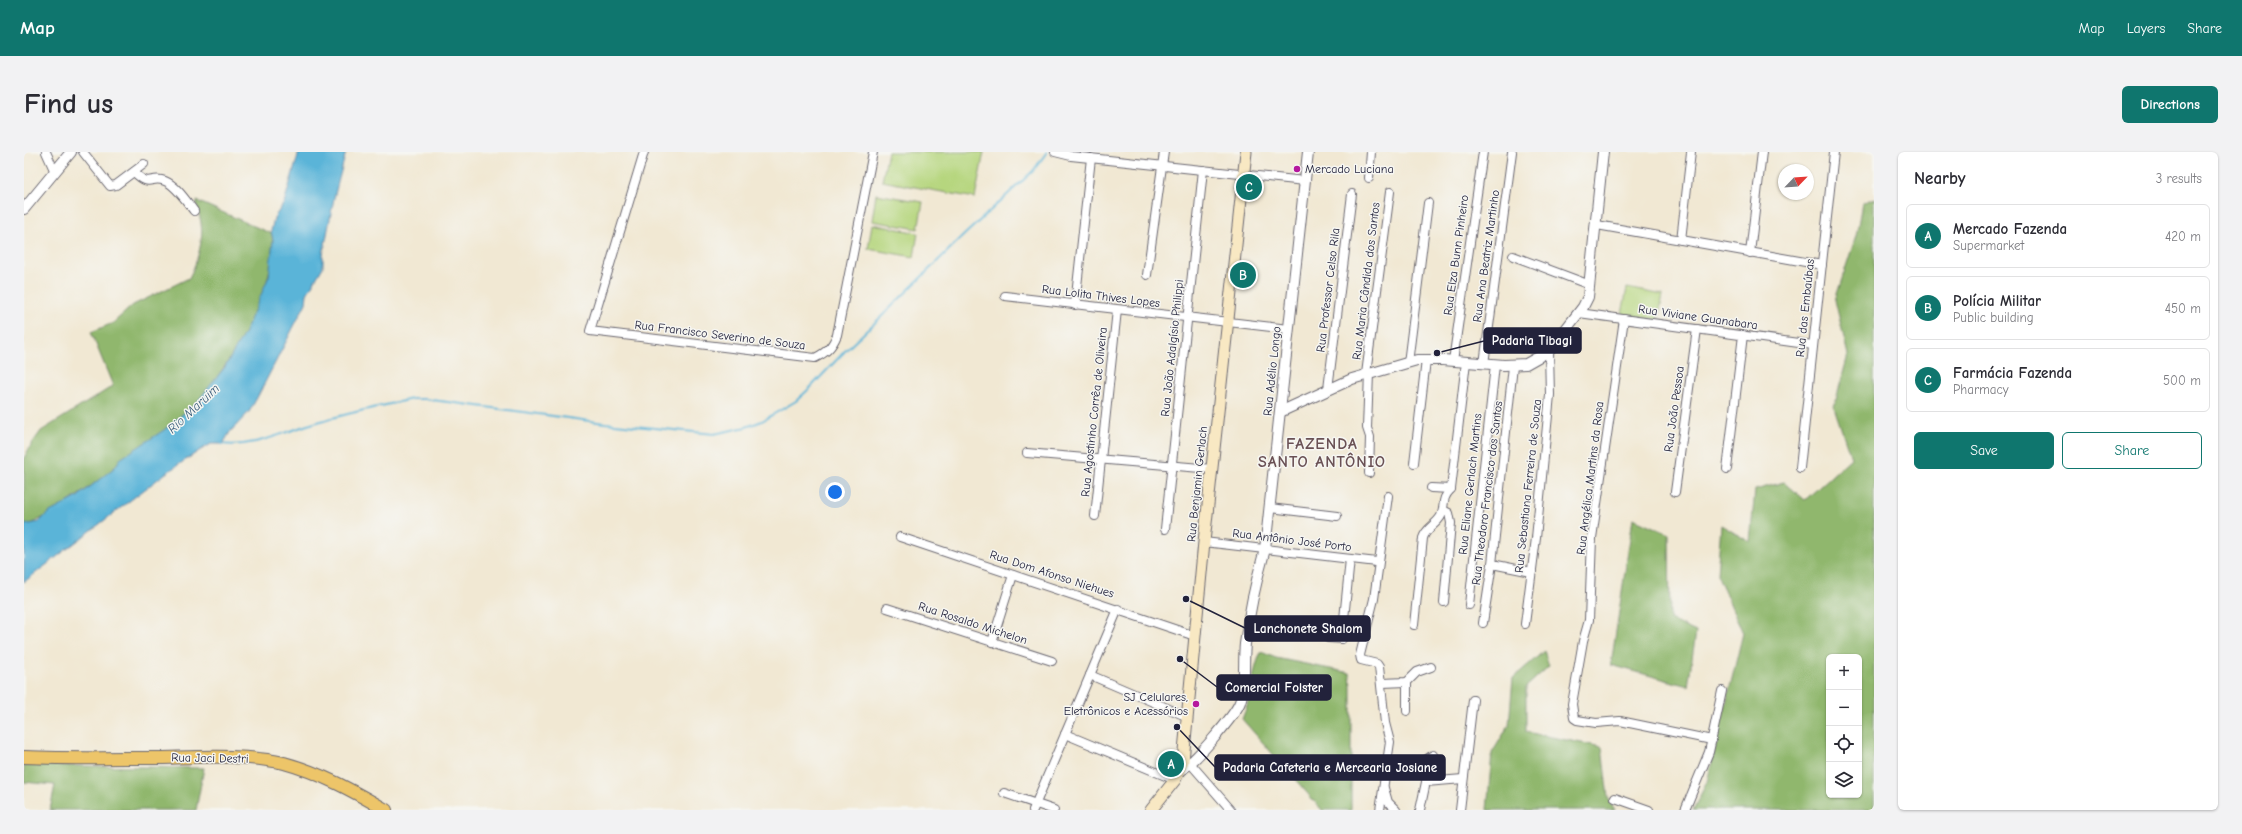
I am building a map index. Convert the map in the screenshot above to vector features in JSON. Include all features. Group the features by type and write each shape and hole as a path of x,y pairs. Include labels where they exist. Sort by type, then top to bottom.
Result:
{"main road":[{"name":"Rua Benjamin Gerlach","path":"1182,768 1204,542 1246,152"},
{"name":"Rua Jaci Destri","path":"24,757 70,759 230,757 269,760 313,772 347,788 386,810"},
{"path":"1151,810 1182,768"}],"street":[{"path":"46,152 55,172"},
{"path":"24,209 71,152"},
{"path":"83,152 110,186 116,186 144,164"},
{"name":"Rua Francisco Severino de Souza","path":"644,152 590,331 815,358 827,353 833,345 837,335 873,152"},
{"path":"1056,152 1091,158 1305,181"},
{"path":"1147,275 1164,152"},
{"name":"Rua Adélio Longo","path":"1182,768 1232,716 1241,700 1250,613 1265,549 1308,152"},
{"path":"1369,178 1371,152"},
{"name":"Rua Elza Bunn Pinheiro","path":"1453,361 1483,152"},
{"name":"Rua Ana Beatriz Martinho","path":"1484,364 1512,152"},
{"path":"1280,412 1328,389 1368,374 1408,363 1426,360 1513,366 1532,362 1549,351 1585,303 1590,285 1604,152"},
{"path":"1681,240 1691,152"},
{"path":"1750,253 1762,152"},
{"name":"Rua das Embaúbas","path":"1800,468 1834,152"},
{"path":"1075,305 1091,158"},
{"name":"Rua João Adalgísio Philippi","path":"1165,529 1203,170"},
{"path":"134,172 142,180 147,182 161,180 167,182 194,211"},
{"name":"Rua Maria Cândida dos Santos","path":"1369,473 1370,437 1367,428 1368,374 1390,192"},
{"name":"Rua Professor Celso Rila","path":"1328,389 1352,194"},
{"path":"1408,363 1428,202"},
{"path":"1597,225 1822,265"},
{"path":"1513,256 1590,285"},
{"name":"Rua Lolita Thives Lopes","path":"1005,296 1289,329"},
{"name":"Rua Agostinho Corrêa de Oliveira","path":"1095,516 1117,310"},
{"name":"Rua Viviane Guanabara","path":"1579,312 1813,345"},
{"name":"Rua Angélica Martins da Rosa","path":"1624,319 1592,538 1590,620 1583,641 1572,704 1574,718 1577,720 1596,723 1620,721 1712,740"},
{"name":"Rua João Pessoa","path":"1675,492 1697,329"},
{"path":"1727,469 1743,336"},
{"name":"Rua Sebastiana Ferreira de Souza","path":"1525,624 1532,572 1550,395 1549,351"},
{"path":"1414,463 1426,360"},
{"path":"1414,625 1423,538 1425,531 1440,517 1443,510 1443,502 1451,489 1466,362"},
{"name":"Rua Eliane Gerlach Martins","path":"1469,605 1495,365"},
{"name":"Rua Theodoro Francisco dos Santos","path":"1483,623 1492,564 1513,366"},
{"path":"1027,453 1212,469"},
{"path":"1431,488 1451,489"},
{"path":"1380,810 1382,783 1390,742 1385,723 1382,683 1377,664 1361,660 1360,655 1374,599 1377,562 1388,496"},
{"path":"1270,508 1337,516"},
{"path":"1443,510 1449,513 1451,523 1444,602"},
{"name":"Rua Dom Afonso Niehues","path":"900,537 1195,636"},
{"name":"Rua Antônio José Porto","path":"1204,542 1377,562"},
{"path":"1328,638 1342,639 1350,559"},
{"path":"1492,564 1532,572"},
{"path":"992,642 1013,575"},
{"name":"Rua Rosaldo Michelon","path":"887,608 1052,661"},
{"path":"1035,807 1118,609"},
{"path":"1382,683 1407,682 1417,672 1431,667"},
{"path":"1090,675 1188,717"},
{"path":"1407,682 1407,711"},
{"path":"1685,810 1701,775 1712,740 1722,691"},
{"path":"1460,810 1463,779 1468,755 1468,734 1473,700"},
{"path":"1065,734 1182,768 1231,810"},
{"path":"1420,810 1426,782 1427,759 1433,755"},
{"path":"1426,782 1463,779"},
{"path":"1382,783 1388,802 1396,810"},
{"path":"1004,793 1035,807 1054,810"},
{"path":"1615,798 1649,810"}],"green space":[{"path":"888,152 984,152 975,198 882,181"},
{"path":"876,194 923,202 918,229 872,221"},
{"path":"1874,198 1874,810 1693,810 1707,782 1743,633 1717,574 1721,525 1750,542 1755,490 1784,482 1805,500 1851,458 1834,407 1848,355 1835,300 1856,236 1862,203"},
{"path":"197,201 272,234 272,254 268,276 250,323 224,367 197,402 182,416 150,441 123,457 115,467 85,491 42,518 31,524 24,525 24,458 31,445 41,431 113,386 91,332 113,323 133,305 189,278 195,265 202,237"},
{"path":"872,224 918,233 914,257 868,249"},
{"path":"1627,288 1663,295 1658,320 1622,314"},
{"path":"1633,518 1669,534 1670,620 1696,632 1688,686 1611,665"},
{"path":"1544,651 1549,666 1526,687 1526,732 1602,747 1608,798 1615,810 1487,810 1492,753 1509,725 1513,678"},
{"path":"1261,652 1276,658 1350,673 1351,810 1322,810 1242,719"},
{"path":"24,765 204,768 196,810 50,810 55,785 24,782"}],"water":[{"name":"Rio Maruim","path":"299,152 346,152 334,198 323,255 323,267 307,294 306,303 249,412 230,432 223,444 211,444 166,473 24,582 24,525 39,522 48,513 76,498 115,467 120,459 164,430 197,402 225,367 245,332 269,276 273,240 271,231 274,218 284,203"}],"waterway":[{"path":"222,444 234,445 256,442 323,420 412,399 425,399 605,423 714,434 746,427 762,421 796,401 962,237 1033,171 1047,152"}],"place":[{"name":"Mercado Luciana","path":"1297,169"},
{"name":"Farmácia Fazenda","path":"1249,187"},
{"name":"Polícia Militar","path":"1243,275"},
{"name":"Padaria Tibagi","path":"1437,353"},
{"name":"Lanchonete Shalom","path":"1186,599"},
{"name":"Comercial Folster","path":"1180,659"},
{"name":"SJ Celulares, Eletrônicos e Acessórios","path":"1196,704"},
{"name":"Padaria Cafeteria e Mercearia Josiane","path":"1177,727"},
{"name":"Mercado Fazenda","path":"1171,764"}],"district":[{"name":"FAZENDA SANTO ANTÔNIO","path":"1322,452"}]}
